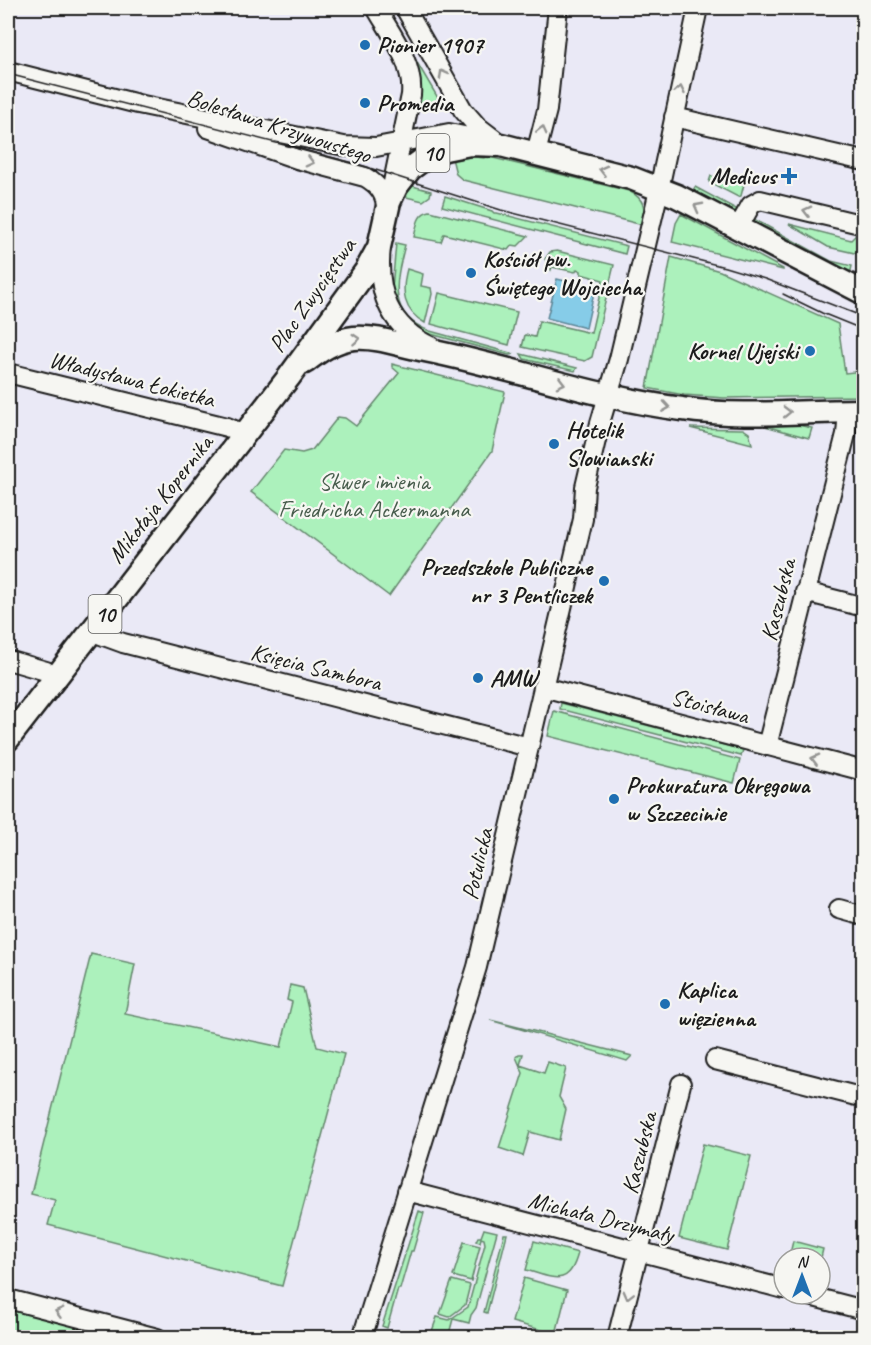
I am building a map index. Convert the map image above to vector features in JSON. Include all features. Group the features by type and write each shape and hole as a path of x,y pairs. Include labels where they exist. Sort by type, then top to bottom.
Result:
{"main road":[{"name":"Plac Zwycięstwa","path":"289,377 376,255 386,212 402,177 429,155 470,144 509,147 536,153 621,175 659,188 864,293"},
{"name":"Plac Zwycięstwa","path":"289,377 320,350 334,343 351,339 373,339 463,358 608,395 684,410 729,413 856,411"},
{"name":"Mikołaja Kopernika","path":"8,739 289,377"}],"street":[{"path":"376,8 405,59 411,78 411,95 402,141"},
{"path":"405,8 463,110 483,132 509,147"},
{"path":"536,153 549,97 558,8"},
{"path":"608,395 659,188 698,8"},
{"name":"Bolesława Krzywoustego","path":"8,71 138,104 344,146 376,147 402,141"},
{"name":"Bolesława Krzywoustego","path":"138,104 297,159 365,177 383,192 386,212"},
{"path":"674,117 864,161"},
{"name":"Plac Zwycięstwa","path":"386,212 402,141 451,133 509,147"},
{"path":"738,228 751,205 760,200 864,225"},
{"name":"Plac Zwycięstwa","path":"382,236 381,277 386,302 396,320 408,333 420,340 463,358"},
{"name":"Władysława Łokietka","path":"8,373 227,427 244,434"},
{"name":"Potulicka","path":"362,1338 475,974 530,747 582,519 585,487 608,395"},
{"name":"Plac Zwycięstwa","path":"838,465 847,428 856,411"},
{"name":"Kaszubska","path":"767,746 838,465"},
{"path":"805,592 864,607"},
{"name":"Księcia Sambora","path":"93,629 101,636 123,643 530,747"},
{"path":"8,660 46,671 55,677"},
{"name":"Stoisława","path":"543,687 864,771"},
{"path":"839,909 864,915"},
{"path":"715,1060 864,1098"},
{"name":"Kaszubska","path":"617,1338 681,1084"},
{"name":"Michała Drzymały","path":"407,1191 772,1286"},
{"path":"8,1299 157,1338"},
{"path":"832,1302 864,1310"}],"green space":[{"path":"410,59 415,59 438,98 435,104 417,105"},
{"path":"467,156 484,158 485,156 629,191 638,197 643,205 643,225 463,180 456,174 452,158"},
{"path":"711,176 744,184 741,196 738,197 709,182"},
{"path":"409,185 431,191 430,196 423,201 406,197"},
{"path":"695,187 740,211 727,213 690,195"},
{"path":"445,196 494,213 627,246 625,254 442,206"},
{"path":"430,211 528,236 518,246 512,245 508,250 444,234 441,242 414,237 420,217"},
{"path":"681,214 783,270 672,242 676,223"},
{"path":"750,217 831,261 852,266 849,279 747,221"},
{"path":"789,224 851,240 861,230 863,232 859,254 828,247"},
{"path":"396,243 405,245 397,283 400,306 406,316 430,331 514,354 509,355 423,332 406,320 392,289"},
{"path":"557,251 614,265 592,357 585,361 522,347 525,335 535,337 539,321 591,333 603,280 581,274 581,271 577,269 575,272 552,267 551,270 545,259 550,252"},
{"path":"671,257 720,271 838,324 845,373 863,371 863,396 724,398 684,395 647,388"},
{"path":"407,269 423,274 421,286 431,288 432,294 425,323 408,307 404,293"},
{"path":"439,293 517,312 509,345 431,324"},
{"path":"521,354 577,368 575,371 524,359"},
{"name":"Skwer imienia Friedricha Ackermanna","path":"392,364 505,392 492,451 389,596 251,492 284,450 302,453 312,450 338,417 345,418 356,426 399,373 392,367"},
{"path":"793,424 812,428 809,438 765,426"},
{"path":"690,428 743,429 749,433 752,444"},
{"path":"561,703 743,750 741,756 560,709"},
{"path":"554,711 740,760 734,783 548,736"},
{"path":"91,954 135,964 125,1014 281,1047 292,1002 287,1000 290,985 303,988 317,1047 344,1054 282,1286 48,1225 55,1200 31,1194"},
{"path":"490,1020 632,1056 627,1061"},
{"path":"523,1054 520,1065 544,1073 548,1062 566,1068 559,1097 566,1109 559,1140 530,1132 523,1156 499,1148 523,1073 516,1057"},
{"path":"703,1144 751,1156 727,1250 679,1238"},
{"path":"419,1211 424,1213 387,1328 382,1326"},
{"path":"484,1229 497,1232 476,1308 469,1323 453,1319 449,1334 453,1335 452,1337 430,1337 437,1317 449,1320 468,1307 485,1244 484,1239 481,1238 480,1242 476,1241 478,1237 481,1237"},
{"path":"504,1234 507,1234 487,1313 484,1312"},
{"path":"534,1241 578,1253 570,1272 559,1278 526,1270"},
{"path":"793,1241 812,1246 792,1246"},
{"path":"464,1242 480,1246 471,1281 453,1276"},
{"path":"524,1278 567,1290 556,1334 512,1322"},
{"path":"452,1280 470,1285 465,1305 449,1317 440,1314"},
{"path":"8,1306 129,1337 8,1337"}],"water":[{"path":"557,279 595,288 586,328 547,318"}],"tram line":[{"path":"8,74 354,163 501,210 725,267 765,279 864,317"},
{"path":"783,294 864,330"}],"place":[{"name":"Pionier 1907","path":"365,45"},
{"name":"Promedia","path":"365,103"},
{"name":"Medicus","path":"789,176"},
{"name":"Kościół pw. Świętego Wojciecha","path":"471,273"},
{"name":"Kornel Ujejski","path":"810,351"},
{"name":"Hotelik Slowianski","path":"554,444"},
{"name":"Przedszkole Publiczne nr 3 Pentliczek","path":"604,581"},
{"name":"AMW","path":"478,678"},
{"name":"Prokuratura Okręgowa w Szczecinie","path":"614,799"},
{"name":"Kaplica więzienna","path":"665,1004"}]}
